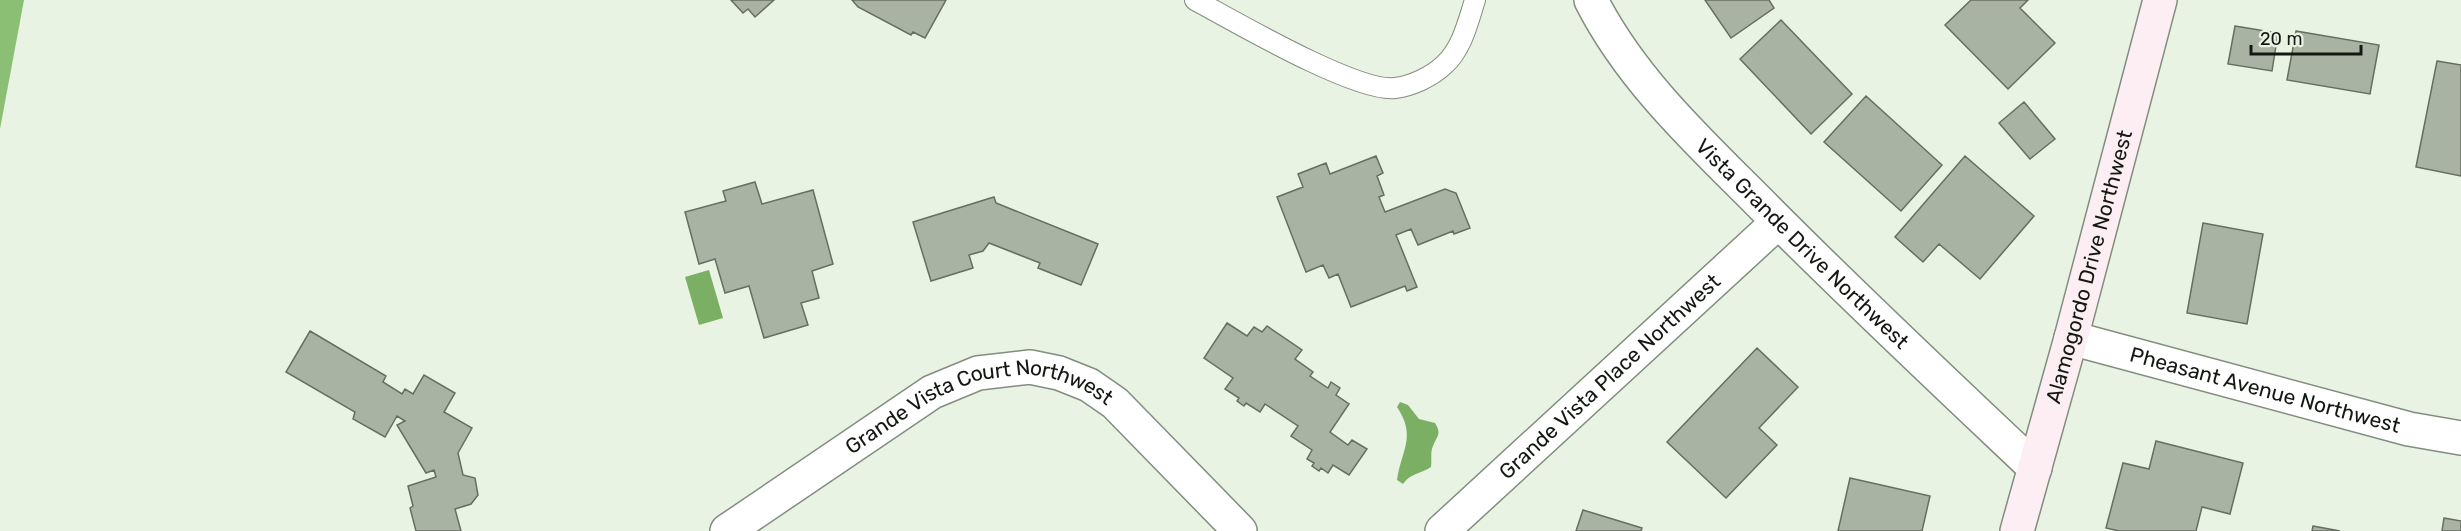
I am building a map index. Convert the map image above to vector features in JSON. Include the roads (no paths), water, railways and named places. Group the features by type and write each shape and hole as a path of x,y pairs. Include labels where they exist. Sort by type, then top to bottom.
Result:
{"street":[{"name":"Vista Grande Drive Northwest","path":"1591,0 1611,38 1637,73 1681,124 1778,222 2035,468"},
{"name":"Alamogordo Drive Northwest","path":"2017,531 2071,338 2160,0"},
{"name":"Grande Vista Place Northwest","path":"1442,531 1778,222"},
{"name":"Pheasant Avenue Northwest","path":"2071,338 2409,429 2461,438"},
{"name":"Grande Vista Court Northwest","path":"727,531 932,392 978,373 1030,367 1069,377 1089,386 1115,403 1240,531"}],"lane":[{"path":"1196,0 1335,72 1367,84 1393,89 1419,82 1444,65 1455,51 1464,33 1475,0"}]}
